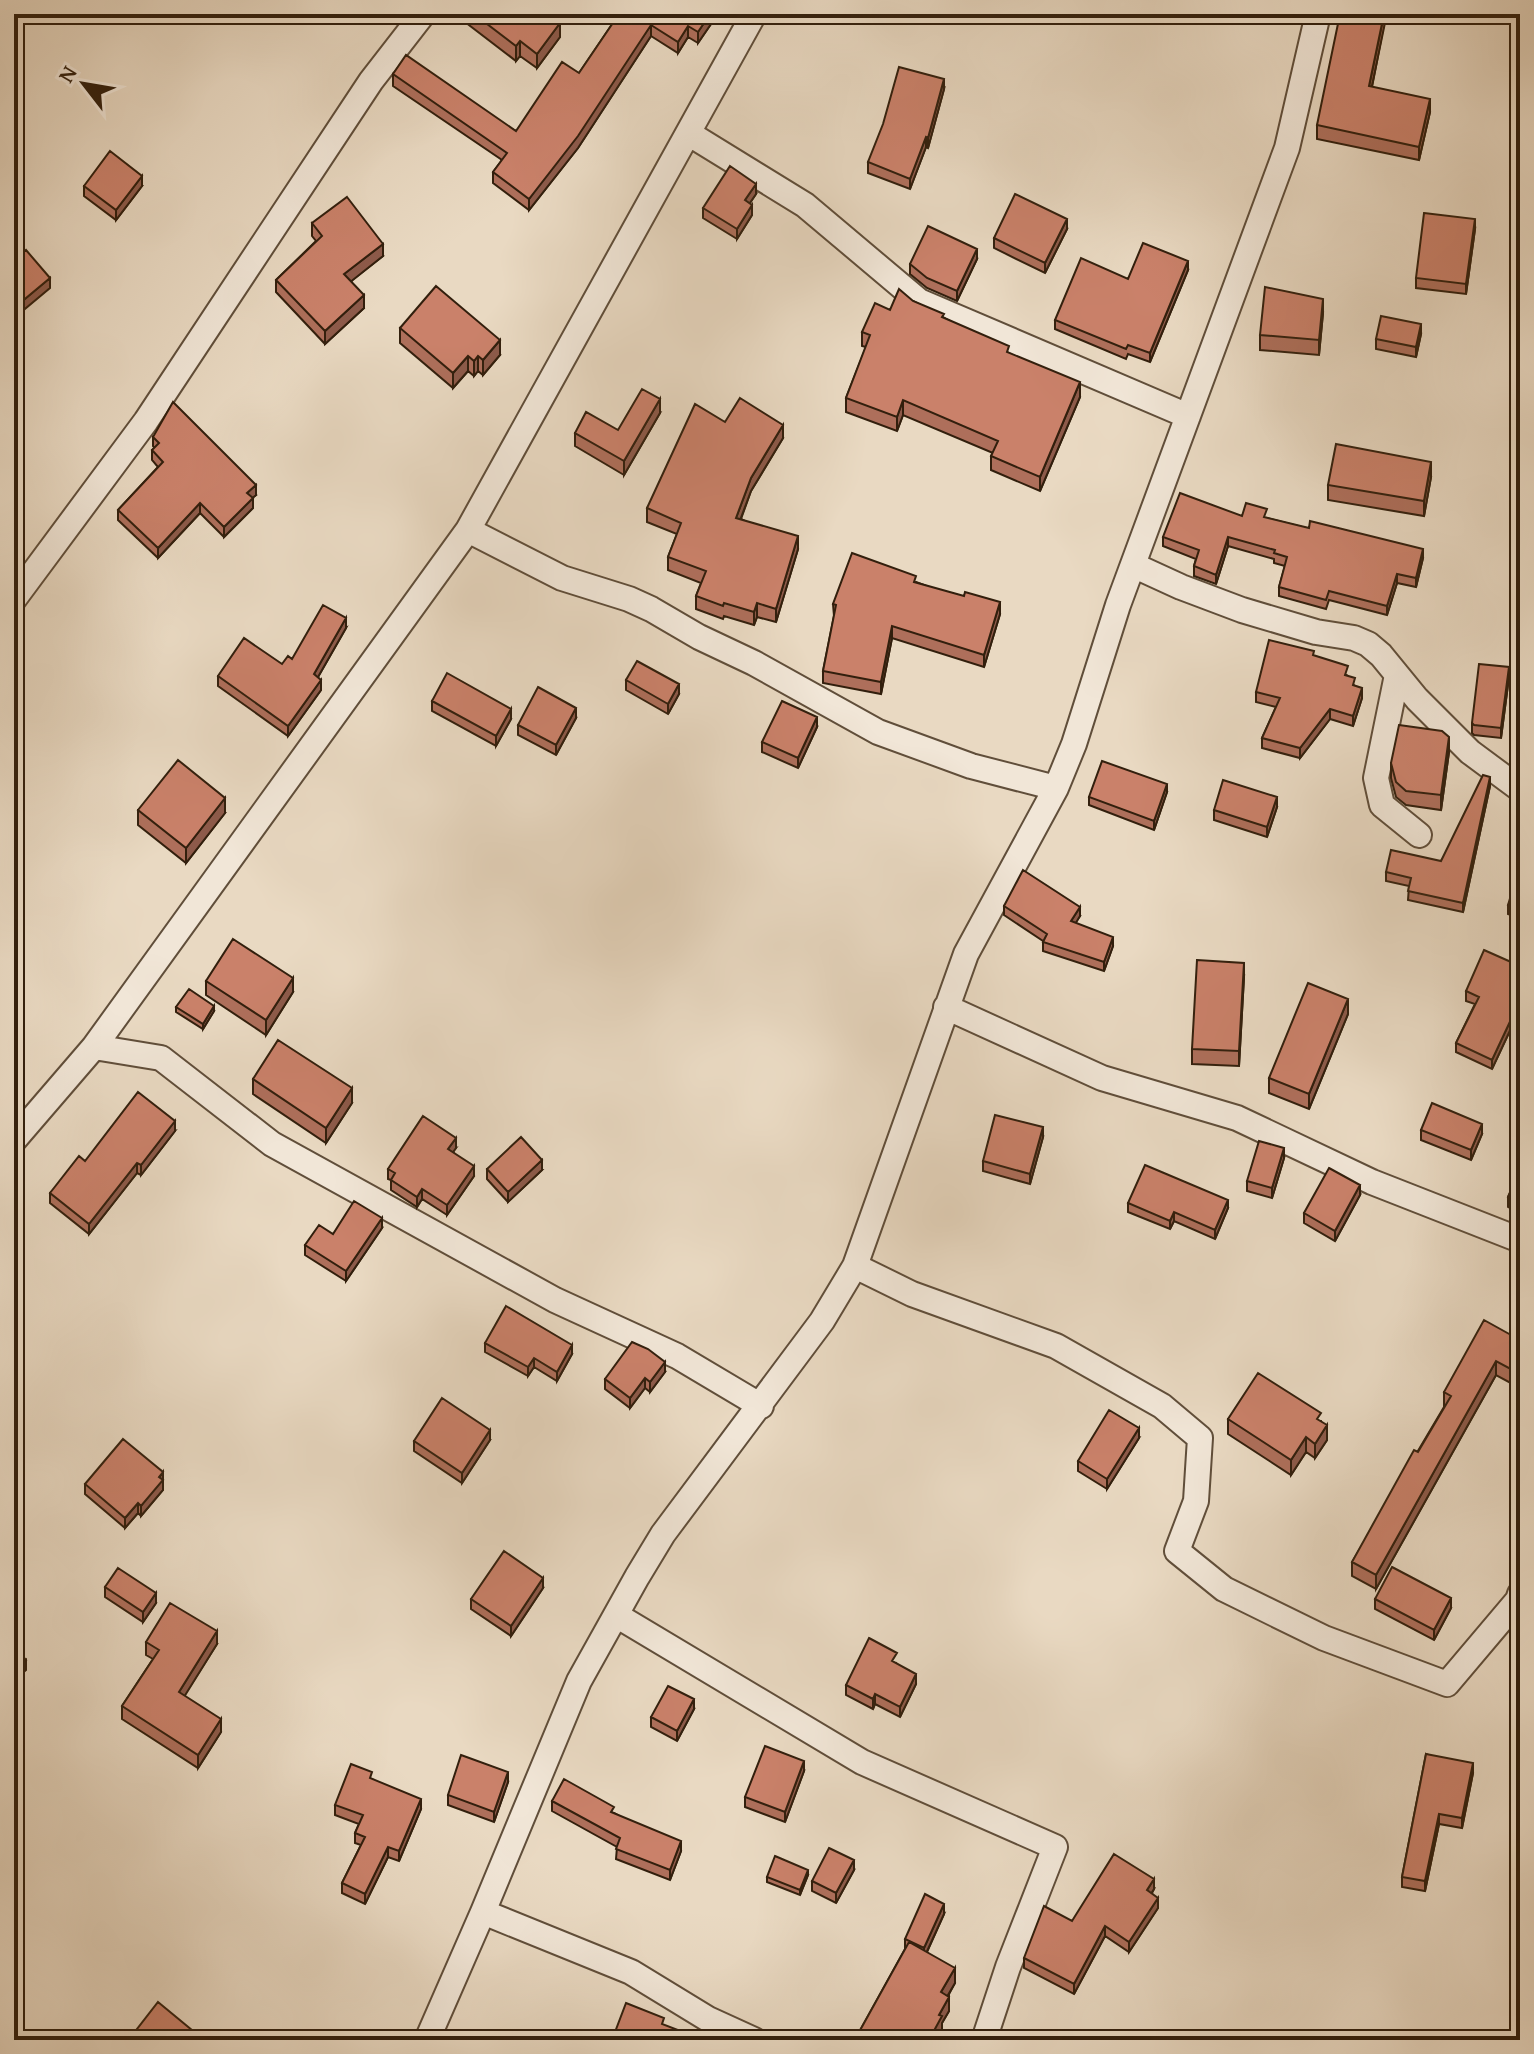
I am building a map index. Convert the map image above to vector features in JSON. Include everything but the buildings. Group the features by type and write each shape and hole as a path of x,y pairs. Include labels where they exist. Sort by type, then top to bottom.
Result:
{"street":[{"path":"14,599 146,421 371,81 423,14"},
{"path":"14,1140 94,1047 468,530 754,14"},
{"path":"427,2040 579,1681 663,1534 822,1321 855,1266 966,954 1056,788 1074,744 1118,605 1287,148 1318,14"},
{"path":"688,133 805,205 919,301 1188,416"},
{"path":"468,530 562,578 651,609 878,732 971,766 1056,788"},
{"path":"1133,565 1242,610 1368,644 1470,752 1520,789"},
{"path":"1397,675 1376,778 1382,805 1419,835"},
{"path":"946,1007 1102,1078 1237,1118 1372,1182 1520,1240"},
{"path":"94,1047 161,1058 272,1144 555,1300 677,1356 761,1406"},
{"path":"855,1266 912,1294 1056,1346 1162,1406 1200,1438 1196,1501 1177,1551 1224,1589 1324,1638 1447,1684 1520,1594"},
{"path":"616,1615 862,1762 1055,1847 1008,1967 984,2040"},
{"path":"483,1912 631,1972 708,2019 754,2040"}]}
